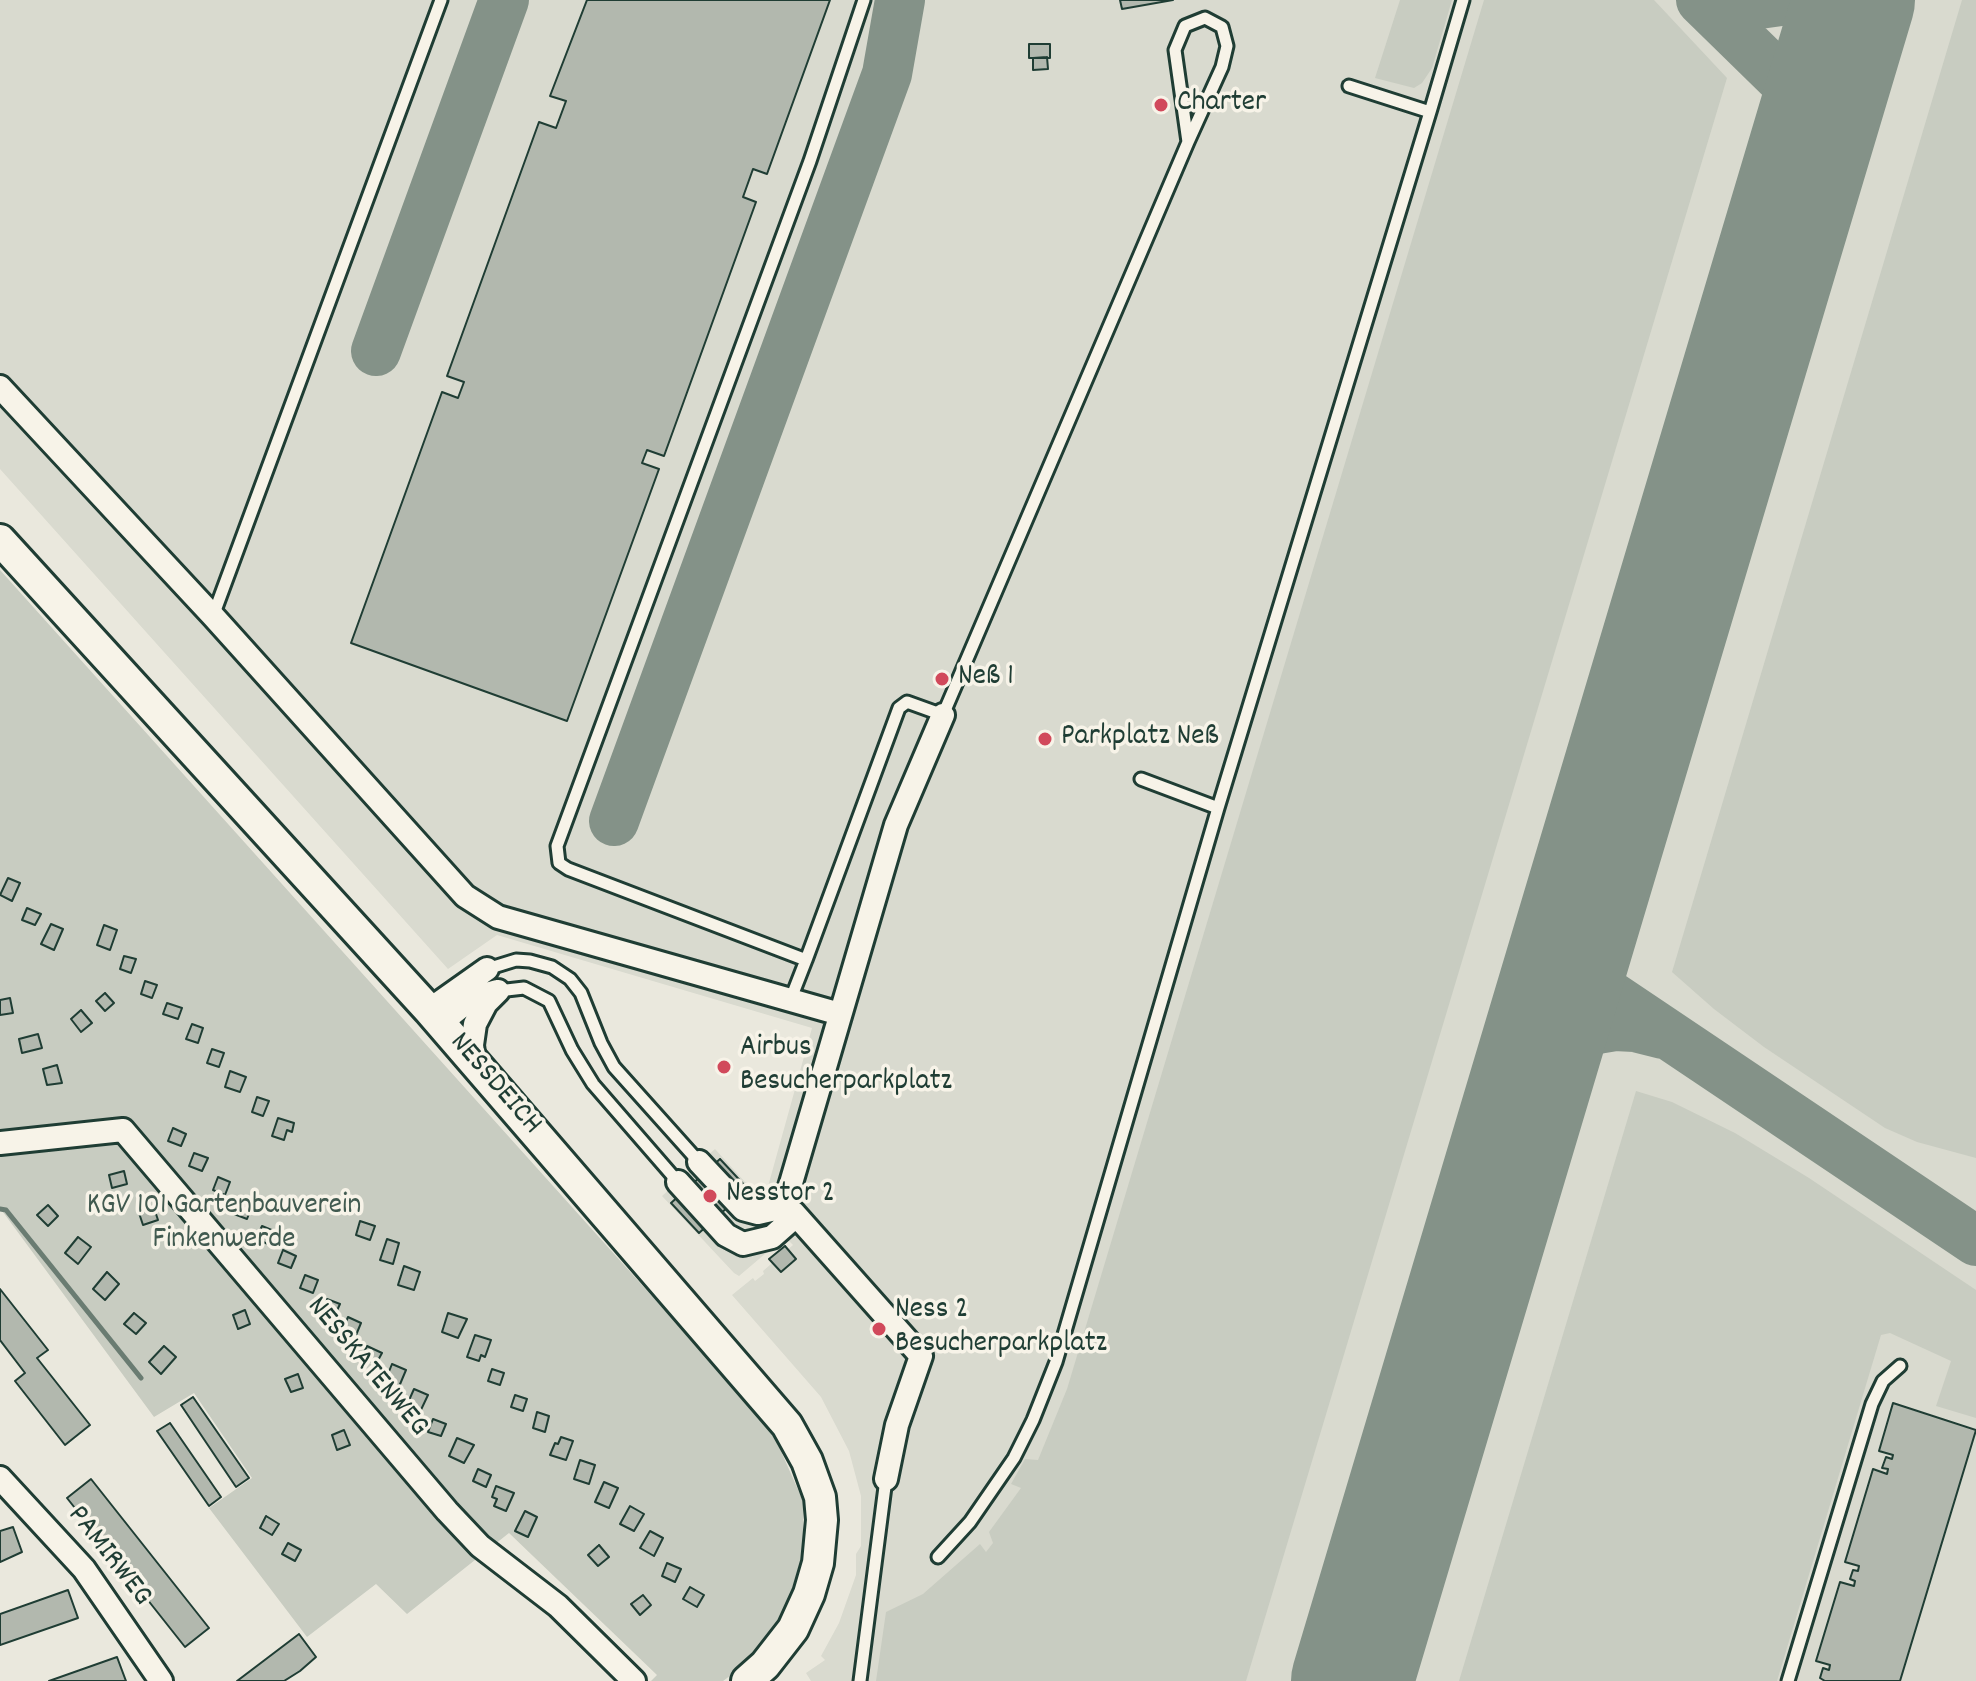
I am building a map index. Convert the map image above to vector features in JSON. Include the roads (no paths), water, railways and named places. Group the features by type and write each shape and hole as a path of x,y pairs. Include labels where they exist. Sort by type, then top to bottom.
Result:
{"street":[{"path":"0,387 213,616 452,883 484,910 498,917 840,1014"},
{"name":"NESSDEICH","path":"0,540 435,1016 787,1425 807,1461 820,1497 822,1520 818,1563 801,1613 761,1673"},
{"path":"678,1182 734,1242 752,1244 781,1231 896,825 943,715"},
{"path":"435,1016 487,969"},
{"path":"435,1016 472,998 498,991"},
{"path":"474,1061 472,1045 475,1024 486,1003 498,991"},
{"name":"NESSKATENWEG","path":"0,1143 123,1130 447,1511 480,1546 558,1606 634,1681"},
{"path":"699,1162 743,1209 758,1213 789,1210"},
{"path":"789,1210 921,1356 897,1425 886,1479"},
{"name":"PAMIRWEG","path":"0,1478 84,1569 161,1681"}],"lane":[{"path":"213,616 441,0"},
{"path":"806,960 568,869 559,863 556,852 810,161 864,0"},
{"path":"938,1557 970,1522 1014,1458 1056,1362 1218,808 1463,0"},
{"path":"790,1001 900,706 907,702 943,715 1222,67 1227,46 1222,27 1205,18 1185,26 1175,50 1188,142"},
{"path":"1349,86 1430,112"},
{"path":"1141,779 1218,808"},
{"path":"487,969 516,960 530,961 552,967 570,979 586,1004 614,1067 699,1162"},
{"path":"498,991 524,988 549,1001 572,1050 593,1084 678,1182"},
{"path":"1788,1681 1872,1404 1883,1381 1900,1366"},
{"path":"860,1681 886,1479"}],"waterway":[{"path":"0,1209 6,1210 141,1378"}],"place":[{"name":"Charter","path":"1161,105"},
{"name":"Neß 1","path":"942,679"},
{"name":"Parkplatz Neß","path":"1045,739"},
{"name":"Airbus Besucherparkplatz","path":"724,1067"},
{"name":"Nesstor 2","path":"710,1196"},
{"name":"Ness 2 Besucherparkplatz","path":"879,1329"}],"park label":[{"name":"KGV 101 Gartenbauverein Finkenwerde","path":"224,1225"}]}
